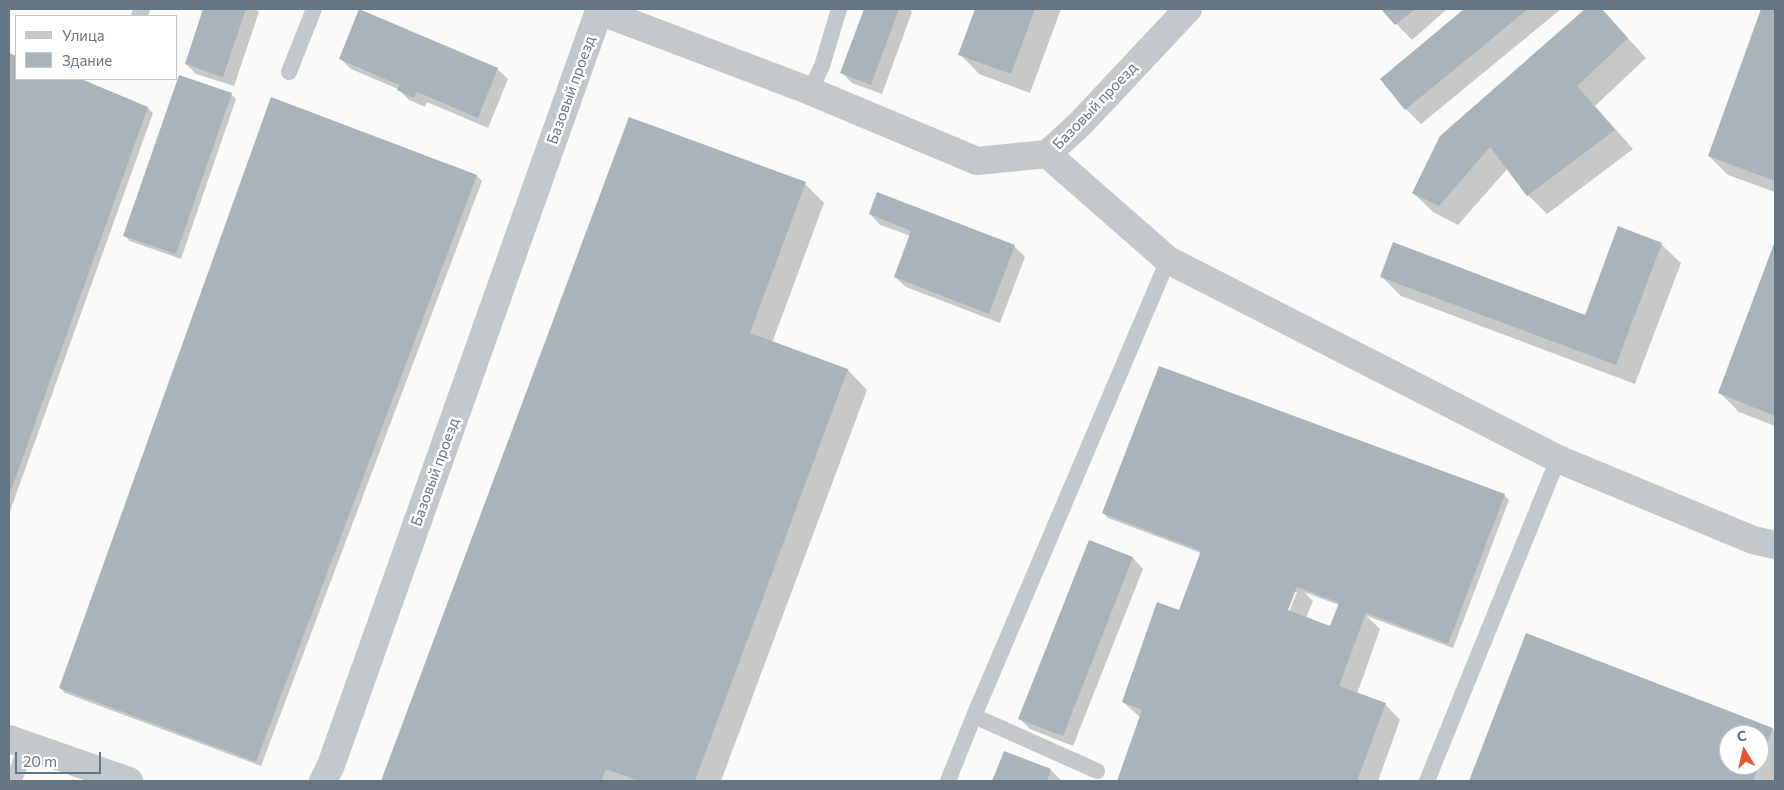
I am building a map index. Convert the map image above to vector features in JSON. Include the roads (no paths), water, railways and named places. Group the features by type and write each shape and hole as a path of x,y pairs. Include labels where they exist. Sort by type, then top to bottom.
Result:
{"street":[{"name":"Базовый проезд","path":"323,781 335,755 596,10 810,91 977,161 1047,154 1079,125 1188,9"},
{"path":"1047,154 1168,260 1558,459 1753,540 1775,545"},
{"path":"18,742 129,781"}],"lane":[{"path":"289,72 314,9"},
{"path":"810,91 822,66 839,9"},
{"path":"948,781 1168,260"},
{"path":"1427,781 1558,459"},
{"path":"974,716 1097,771"},
{"path":"14,781 18,742"}]}
